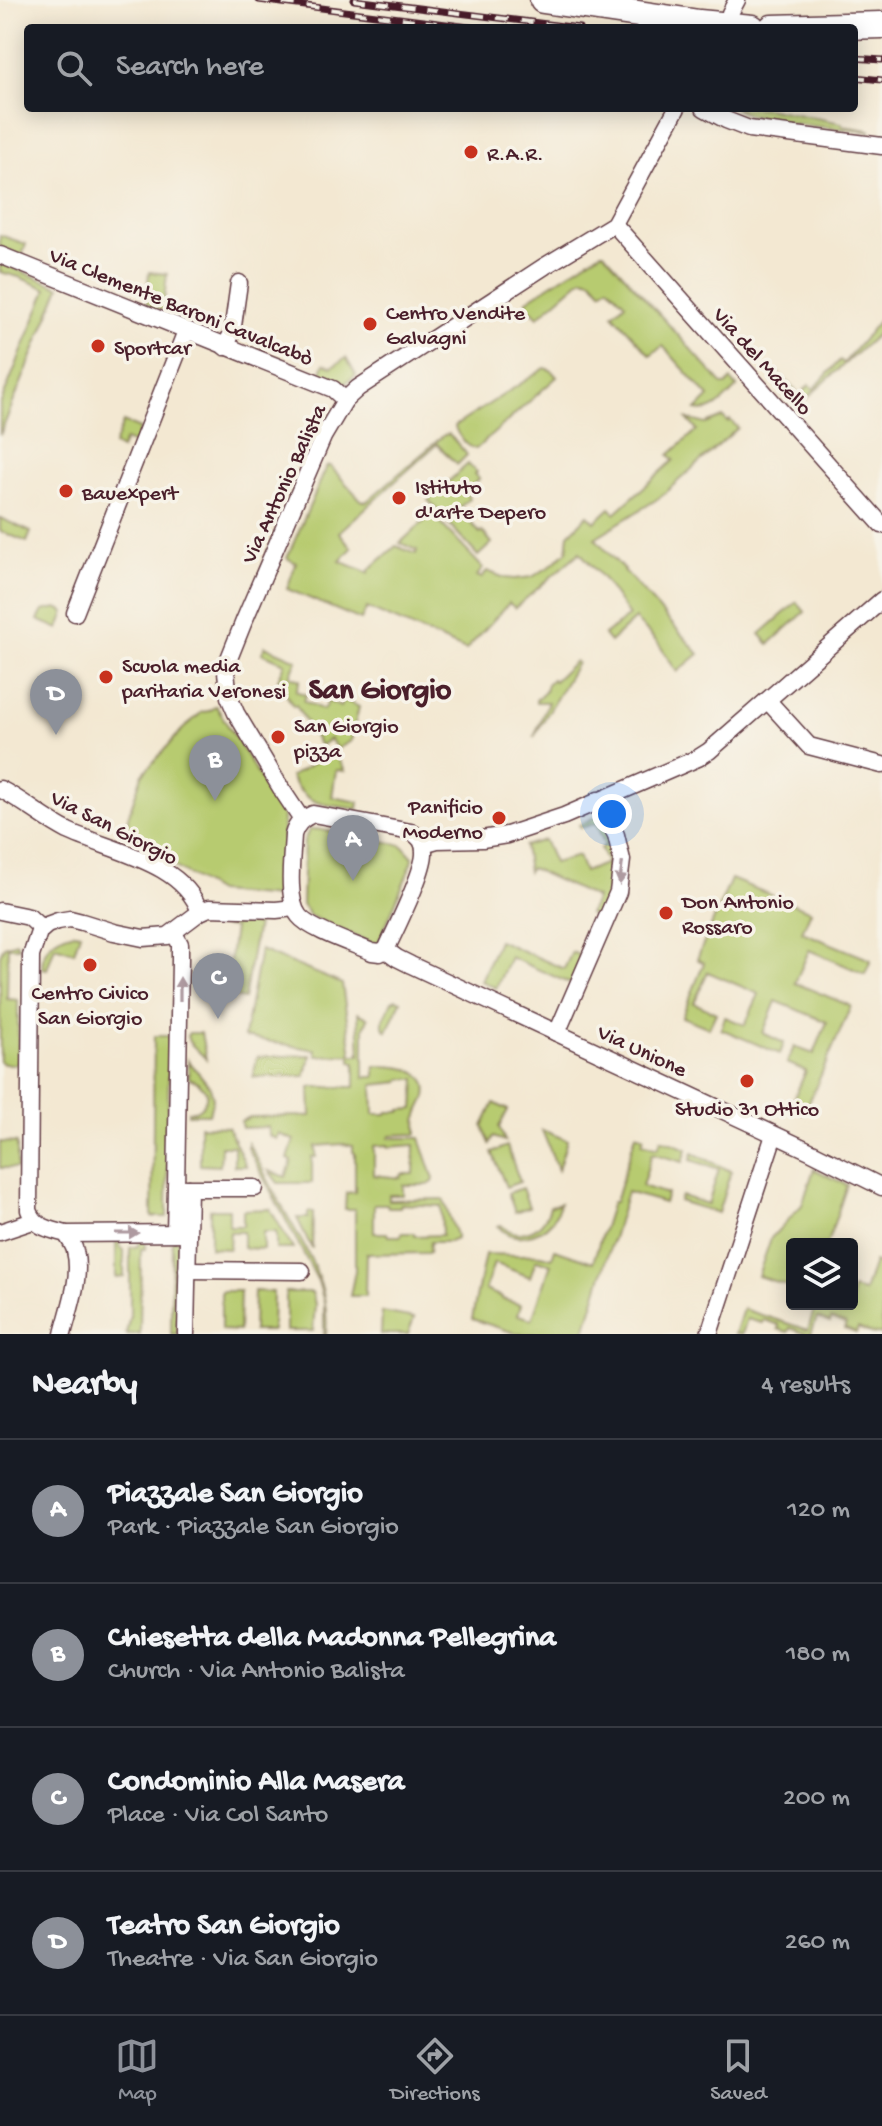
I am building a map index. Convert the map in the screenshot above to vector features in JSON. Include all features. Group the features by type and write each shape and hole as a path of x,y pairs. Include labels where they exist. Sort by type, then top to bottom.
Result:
{"main road":[{"path":"543,0 710,24"},
{"path":"858,26 882,25"}],"street":[{"path":"614,224 675,112"},
{"path":"711,112 749,129 882,146"},
{"name":"Via Antonio Balista","path":"302,820 236,713 229,697 226,672 291,508 323,437 345,400 372,378 614,224"},
{"name":"Via del Macello","path":"614,224 882,525"},
{"name":"Via Clemente Baroni Cavalcabò","path":"0,255 333,389 345,400"},
{"path":"225,347 232,333 239,283"},
{"path":"75,613 186,331"},
{"path":"423,844 437,840 507,835 564,816 698,758 879,608"},
{"path":"768,701 809,746 882,765"},
{"name":"Via San Giorgio","path":"0,789 67,830 135,855 158,868 196,899 200,912"},
{"path":"557,1033 618,892 622,860 616,835 598,800"},
{"path":"313,814 411,832 419,836 423,844 423,863 386,950 380,953 314,927 300,918 294,908 291,888 293,835 295,827 313,814"},
{"path":"181,1233 66,1234 33,1221 29,1210 31,956 40,930 70,919 143,938 168,936 209,908 294,908"},
{"path":"0,911 29,917 40,930"},
{"path":"174,933 180,944 181,1233 187,1270 186,1334"},
{"name":"Via Unione","path":"386,950 411,965 882,1187"},
{"path":"709,1334 774,1135"},
{"path":"181,1184 255,1188"},
{"path":"0,1232 33,1221"},
{"path":"63,1334 77,1263 75,1248 66,1234"},
{"path":"187,1270 302,1271"}],"green space":[{"path":"787,112 870,132 779,122 745,113"},
{"path":"0,235 26,244 22,256 0,247"},
{"path":"601,252 723,385 731,380 737,387 719,404 708,410 696,410 709,397 663,346 650,355 613,314 625,303 608,286 602,291 592,280 583,278 538,317 526,305 527,300"},
{"path":"0,263 60,287 0,435 0,405 47,289 0,272"},
{"path":"149,272 167,274 163,311 146,302"},
{"path":"880,319 882,330 796,408 780,391 786,386 776,372 800,395 809,385 814,389 840,360 844,363"},
{"path":"346,358 356,375 344,384 320,374 324,364 332,367"},
{"path":"545,368 557,377 476,449 463,440 455,426"},
{"path":"723,417 738,428 659,498 595,538 699,654 677,672 658,643 635,619 610,642 604,635 629,616 580,552 515,608 509,603 466,650 367,608 361,620 287,589 296,563 287,558 327,466 366,502 449,434 467,455 457,465 437,444 339,532 352,548 340,561 369,573 396,546 416,554 417,550 400,543 432,514 483,568 477,576 482,578 487,571 505,578 532,577 567,551 569,534 588,515 595,522 610,508 615,513 674,460 669,455 697,430 687,419 706,424"},
{"path":"123,422 140,429 134,444 125,440 121,449 114,445"},
{"path":"468,464 479,479 466,491 469,499 460,507 470,518 468,520 492,543 478,556 428,500"},
{"path":"0,518 31,532 27,542 0,531"},
{"path":"797,602 805,612 769,644 760,634"},
{"path":"57,608 65,612 59,629 38,620 43,611"},
{"path":"265,646 297,660 290,676 300,680 296,691 306,695 304,701 323,710 328,701 340,707 344,700 359,707 351,741 337,749 330,739 320,746 278,680 285,663 262,653"},
{"path":"575,661 577,663 534,737 548,702 536,700 552,679 554,681"},
{"path":"216,706 283,816 283,885 277,897 217,892 154,854 128,831 128,817 142,775 182,730 202,712"},
{"path":"334,751 345,771 336,770 332,797 359,802 358,809 319,803 304,794 290,777"},
{"path":"593,818 602,821 614,860 613,881 599,919 589,914 596,898 531,868 528,872 524,846 544,840 554,863 578,856 584,872 607,863 600,848 605,846 596,823 581,828 579,825"},
{"path":"309,830 398,844 413,857 378,944 310,916 302,905 304,841"},
{"path":"731,879 811,911 802,932 871,960 865,974 809,950 795,983 851,1006 804,1114 790,1107 806,1071 787,1063 794,1047 814,1054 827,1022 776,1001 763,1033 784,1043 780,1054 721,1029 725,1017 745,1025 759,994 708,972 694,1003 716,1013 709,1028 682,1017 704,963 697,959"},
{"path":"257,924 244,999 225,995 234,928 214,925"},
{"path":"80,933 74,952 55,946 47,969 42,968 47,948 61,936"},
{"path":"498,940 564,969 572,952 583,957 571,984 510,957 496,988 481,981"},
{"path":"16,942 19,947 8,947 7,999 18,1000 18,1064 4,1064 0,1061 0,955 4,946"},
{"path":"260,950 342,984 352,1055 360,1055 358,1013 368,1018 364,1028 364,1077 375,1077 375,1066 402,1068 418,1074 424,1079 426,1087 426,1097 418,1115 417,1134 390,1135 389,1138 420,1138 434,1179 428,1185 403,1185 403,1195 389,1195 389,1200 443,1199 456,1239 430,1242 429,1253 366,1254 365,1296 350,1296 355,1271 355,1209 345,1209 346,1193 355,1192 353,1146 316,1146 316,1157 312,1157 312,1183 278,1183 269,1171 286,1177 292,1161 288,1159 294,1140 279,1134 277,1139 269,1136 268,1127 242,1128 241,1121 250,1117 311,1116 310,1087 355,1087 355,1062 351,1061 351,1055 316,1056 316,1050 244,1037","holes":["401,1079 416,1079 414,1109 374,1114 373,1085 400,1082","415,1145 414,1174 402,1174 401,1178 374,1175 374,1146","374,1204 387,1204 388,1207 400,1207 401,1204 441,1206 442,1235 402,1233 401,1236 388,1236 387,1233 374,1233"]},
{"path":"392,1001 401,1001 387,1031 383,1021"},
{"path":"189,1033 201,1033 206,1059 189,1042"},
{"path":"154,1036 169,1036 167,1217 152,1217"},
{"path":"311,1055 305,1076 253,1077 257,1057"},
{"path":"188,1060 210,1087 213,1098 209,1114 188,1114 188,1111 202,1106 207,1092 189,1078"},
{"path":"494,1103 508,1110 499,1127 505,1141 493,1137 490,1144 483,1126"},
{"path":"200,1126 228,1127 246,1166 234,1166 234,1146 221,1146 220,1166 200,1165"},
{"path":"542,1130 567,1140 558,1170"},
{"path":"636,1134 644,1137 642,1143 658,1148 661,1139 687,1149 683,1162 652,1153 642,1186 667,1194 664,1203 627,1192 584,1334 518,1334 472,1319 485,1254 552,1258 555,1249 593,1262 612,1202 615,1202","holes":["536,1260 551,1264 532,1319 518,1315 521,1305 485,1290 494,1263 530,1277"]},
{"path":"0,1142 17,1143 17,1168 0,1168"},
{"path":"248,1143 313,1264 324,1297 326,1334 324,1302 318,1281"},
{"path":"507,1146 520,1182 506,1187 492,1152"},
{"path":"693,1153 731,1171 718,1213 679,1201 681,1196 708,1204 719,1169 691,1160"},
{"path":"814,1169 847,1185 829,1238 786,1238 786,1285 758,1276 771,1238 802,1205"},
{"path":"522,1188 529,1207 515,1212 508,1193"},
{"path":"560,1203 552,1221 532,1234 510,1235 498,1226 524,1233 543,1221 550,1206"},
{"path":"210,1209 229,1209 229,1226 243,1226 243,1210 270,1209 293,1249 276,1249 276,1232 263,1232 263,1249 243,1248 243,1232 230,1232 229,1249 210,1248"},
{"path":"308,1212 313,1212 312,1249 297,1218 308,1218"},
{"path":"116,1238 124,1250 124,1277 116,1278"},
{"path":"140,1238 145,1238 145,1249 141,1249 140,1334 126,1334 130,1315 130,1248 138,1246"},
{"path":"172,1240 178,1240 177,1334 171,1334"},
{"path":"882,1257 882,1334 858,1328 856,1333 845,1329 846,1324 817,1318 811,1334 790,1328 788,1332 764,1320 762,1323 747,1319 742,1334 735,1334 743,1309 808,1330 814,1310 858,1310 858,1290 864,1292 874,1262 879,1264"},
{"path":"221,1291 240,1291 239,1331 221,1330"},
{"path":"254,1291 273,1292 272,1331 253,1331"},
{"path":"286,1292 312,1292 315,1304 313,1331 286,1331"},
{"path":"382,1312 414,1318 408,1334 381,1334"}],"railway":[{"path":"259,0 446,24"},
{"path":"354,0 547,24"},
{"path":"858,58 882,60"},
{"path":"858,77 882,80"}],"place":[{"name":"R.A.R.","path":"471,152"},
{"name":"Centro Vendite Galvagni","path":"370,324"},
{"name":"Sportcar","path":"98,346"},
{"name":"Bauexpert","path":"66,491"},
{"name":"Istituto d'arte Depero","path":"399,498"},
{"name":"Scuola media paritaria Veronesi","path":"106,677"},
{"name":"Teatro San Giorgio","path":"56,735"},
{"name":"San Giorgio pizza","path":"278,737"},
{"name":"Chiesetta della Madonna Pellegrina","path":"215,801"},
{"name":"Panificio Moderno","path":"499,818"},
{"name":"Piazzale San Giorgio","path":"353,881"},
{"name":"Don Antonio Rossaro","path":"666,913"},
{"name":"Centro Civico San Giorgio","path":"90,965"},
{"name":"Condominio Alla Masera","path":"218,1019"},
{"name":"Studio 31 Ottico","path":"747,1081"}],"district":[{"name":"San Giorgio","path":"380,688"}]}
